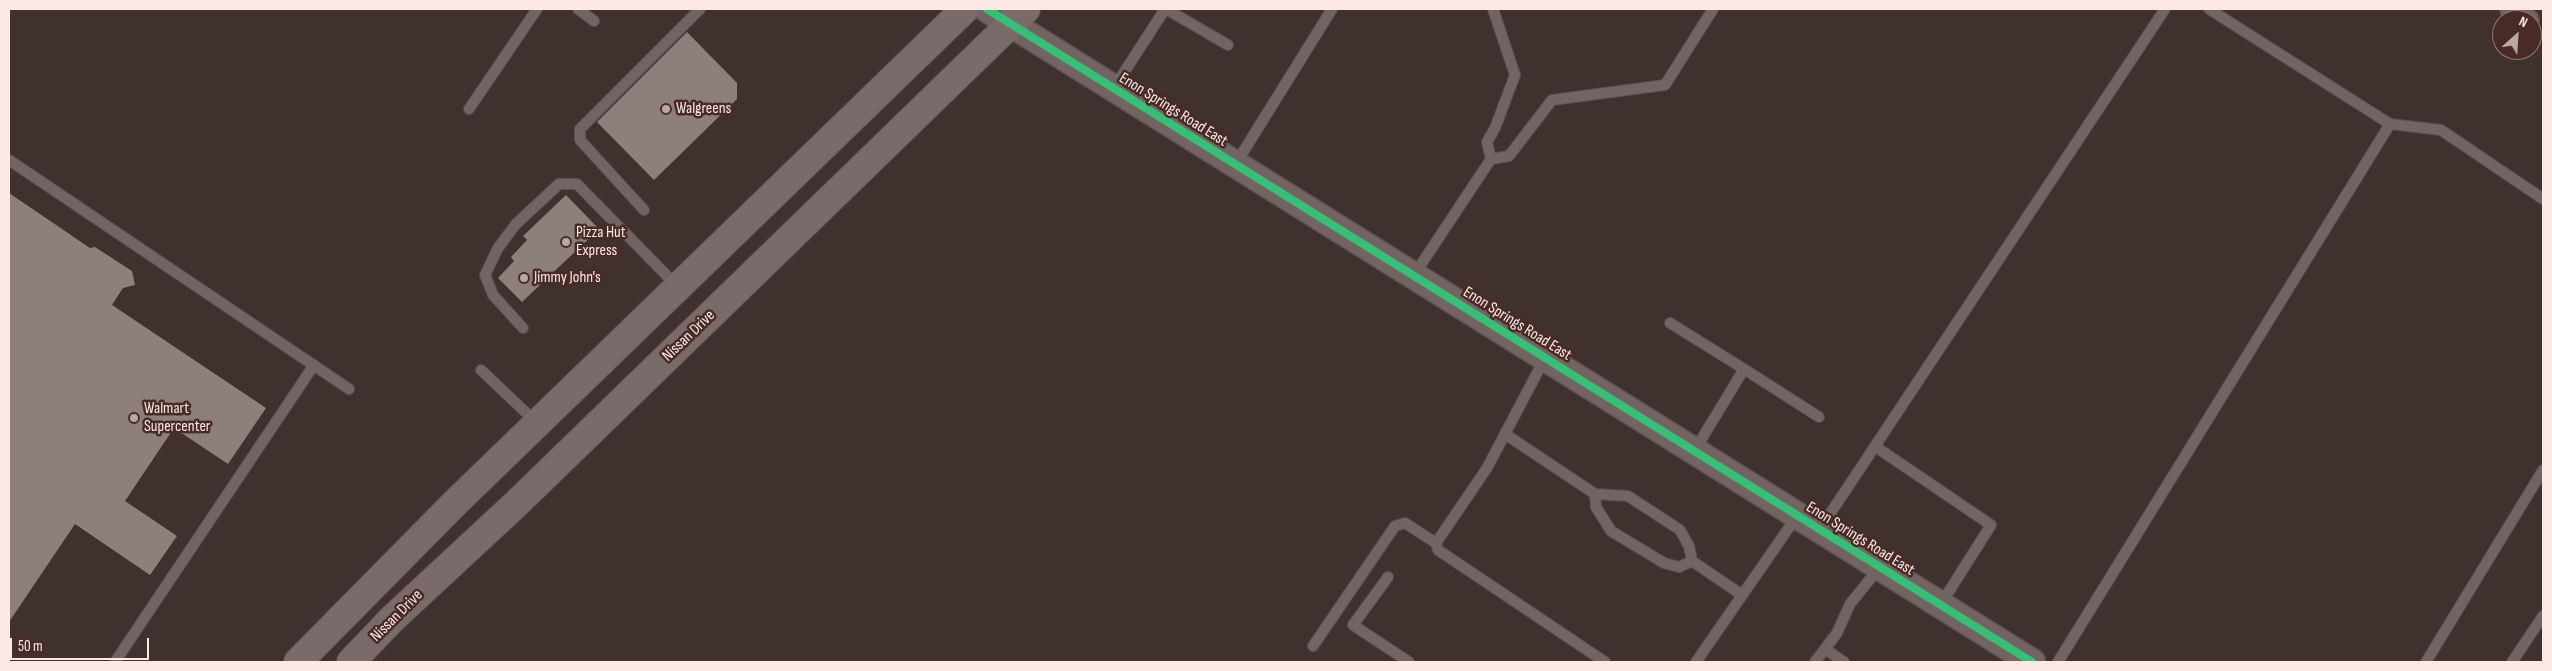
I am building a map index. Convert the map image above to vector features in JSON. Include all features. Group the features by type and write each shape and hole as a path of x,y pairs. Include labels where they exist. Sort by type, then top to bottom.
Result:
{"main road":[{"path":"298,662 447,511 965,9"},
{"name":"Nissan Drive","path":"352,662 391,620 524,496 1018,17"}],"street":[{"name":"Enon Springs Road East","path":"987,9 1018,17 1114,89 2032,662"}],"lane":[{"path":"469,109 537,9"},
{"path":"578,9 594,21"},
{"path":"644,210 580,140 580,129 700,9"},
{"path":"1114,89 1166,9 1228,45"},
{"path":"1235,165 1332,9"},
{"path":"1491,159 1487,142 1495,128 1515,75 1494,9"},
{"path":"1413,276 1491,159 1509,156 1552,100 1665,85 1712,9"},
{"path":"1820,530 2165,9"},
{"path":"2209,9 2390,124 2441,130 2543,199"},
{"path":"2058,662 2390,124"},
{"path":"9,160 349,389"},
{"path":"523,328 493,295 485,275 498,248 516,224 559,184 577,184 678,287"},
{"path":"1670,323 1819,417"},
{"path":"1436,543 1487,468 1545,358"},
{"path":"115,662 314,366"},
{"path":"1695,451 1744,369"},
{"path":"481,370 537,424"},
{"path":"1505,434 1595,494 1628,496 1680,530 1689,546 1692,561 1742,594"},
{"path":"1876,447 1991,525 1940,605"},
{"path":"2426,662 2543,470"},
{"path":"1595,494 1596,507 1611,531 1664,563 1679,567 1692,561"},
{"path":"1696,662 1797,515"},
{"path":"1313,646 1395,526 1405,523 1436,543 1438,550 1605,662"},
{"path":"1815,662 1837,633 1850,604 1880,567"},
{"path":"1388,577 1353,625 1409,662"},
{"path":"2512,662 2543,616"},
{"path":"1825,649 1844,662"}],"building":[{"name":"Walgreens","path":"687,32 737,83 737,99 654,180 597,122"},
{"name":"Walmart Supercenter","path":"9,193 90,248 95,247 132,271 135,285 123,288 112,305 266,408 228,464 174,428 125,501 177,536 150,575 75,524 9,622"},
{"path":"566,195 599,229 522,302 498,278 514,261 511,257 527,240 523,236"}],"cycle path":[{"path":"987,9 2032,662"}],"place":[{"name":"Walgreens","path":"666,109"},
{"name":"Pizza Hut Express","path":"566,242"},
{"name":"Jimmy John's","path":"524,278"},
{"name":"Walmart Supercenter","path":"134,418"}]}
